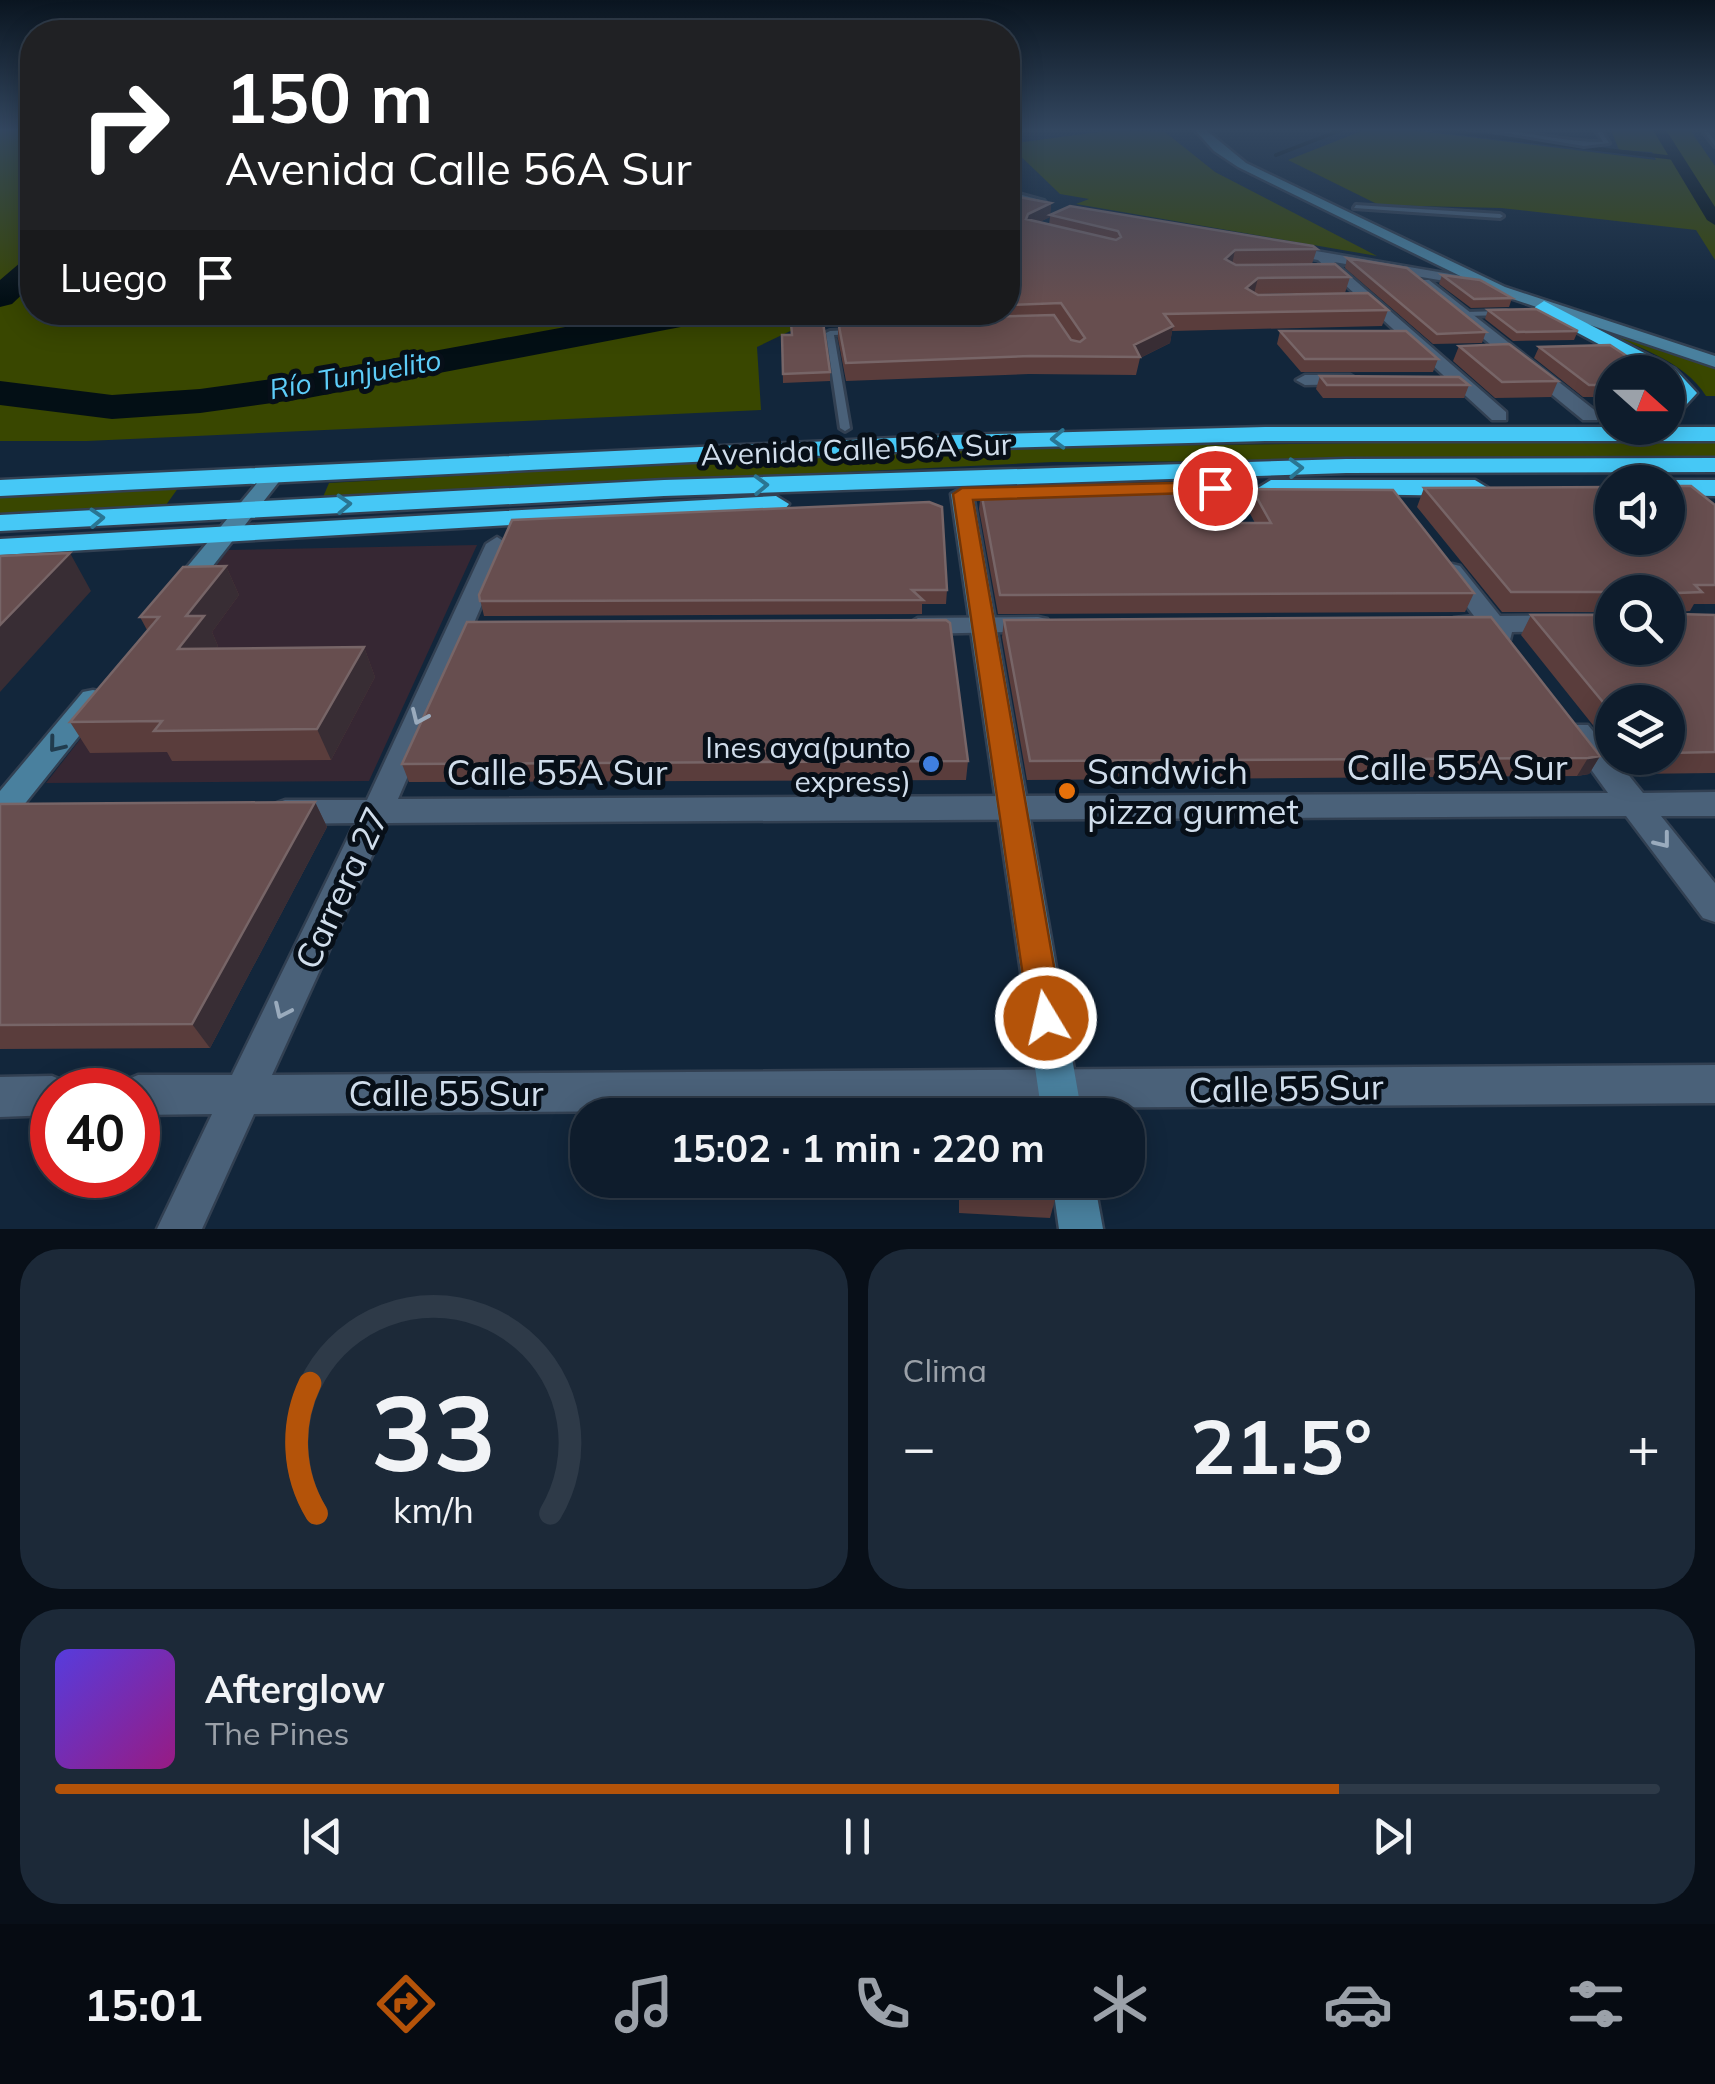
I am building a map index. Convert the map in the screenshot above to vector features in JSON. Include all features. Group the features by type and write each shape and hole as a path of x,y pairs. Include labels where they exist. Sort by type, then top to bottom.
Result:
{"highway":[{"path":"1547,306 1634,355"},
{"path":"1685,414 1715,415"},
{"name":"Avenida Calle 56A Sur","path":"0,468 1037,420 1386,416 1493,425 1715,434"},
{"name":"Avenida Calle 56A Sur","path":"0,488 690,454 1493,425 1595,416"},
{"path":"690,454 845,428"},
{"name":"Avenida Calle 56A Sur","path":"0,523 664,488 1346,466 1715,466"},
{"path":"1495,466 1595,483"},
{"name":"Avenida Calle 56A Sur","path":"0,547 962,494 1595,486"},
{"path":"557,516 664,488"},
{"path":"1685,488 1715,488"}],"main road":[{"path":"1288,187 1486,284 1715,362"},
{"path":"1319,187 1475,263 1547,306 1715,350"},
{"path":"1450,266 1475,263"},
{"path":"167,608 276,474"},
{"path":"962,494 1059,1098"},
{"path":"10,813 105,685"},
{"path":"1076,1198 1081,1229"}],"street":[{"path":"1035,206 1053,210"},
{"path":"1266,246 1324,266 1408,270 1486,284"},
{"path":"1324,266 1460,381 1493,425"},
{"path":"1408,270 1450,266"},
{"path":"1408,270 1520,350 1595,411"},
{"path":"1350,302 1370,302"},
{"path":"1387,335 1407,335"},
{"path":"1586,348 1620,347"},
{"path":"1428,353 1520,350"},
{"path":"1305,380 1363,380"},
{"path":"1421,381 1460,381"},
{"path":"1387,488 1410,516"},
{"name":"Carrera 27","path":"179,1229 377,811 469,628 497,544"},
{"path":"1434,547 1517,654"},
{"path":"1435,624 1595,623"},
{"path":"886,626 1062,625"},
{"path":"1564,714 1715,908"},
{"name":"Calle 55A Sur","path":"262,812 1715,804"},
{"name":"Calle 55 Sur","path":"1145,1100 1715,1084"},
{"name":"Calle 55 Sur","path":"160,1095 652,1098"},
{"path":"0,1097 30,1096"}],"lane":[{"path":"1020,196 1042,202 1035,206"},
{"path":"1363,207 1470,207"},
{"path":"1363,207 1500,216"},
{"path":"1465,314 1516,312"},
{"path":"845,428 830,333 868,332"}],"shaded area":[{"path":"477,545 369,781 46,783 228,550"}],"green space":[{"path":"0,187 20,187 20,325 803,325 757,347 761,410 87,441 0,441"},
{"path":"1053,187 1245,187 1377,256 1076,204 1089,199 1060,194"},
{"path":"1343,187 1715,187 1715,260 1696,230 1501,208 1379,205"},
{"path":"1593,327 1678,355 1655,355"},
{"path":"1685,357 1715,367 1715,396 1706,396 1685,372"},
{"path":"1685,439 1715,439 1715,459 1053,462 323,497 329,483 943,448 1595,440 1595,445 1685,445"},
{"path":"181,484 166,505 0,515 0,493"}],"building":[{"path":"1020,197 1051,203 1028,214 1026,219 1116,240 1121,237 1118,231 1050,215 1070,206 1313,246 1317,249 1235,250 1225,259 1236,265 1335,264 1350,277 1258,278 1246,288 1258,295 1368,293 1388,310 1164,314 1173,326 1134,345 1140,357 1031,356 846,363 839,325 1020,325 1020,316 1054,315 1071,340 1080,342 1085,338 1061,303 1020,305"},
{"path":"1347,258 1407,268 1486,332 1437,334"},
{"path":"1442,275 1480,280 1512,298 1474,299"},
{"path":"1536,309 1578,331 1517,332 1488,310"},
{"path":"791,325 823,325 830,372 783,374 782,335 792,335"},
{"path":"1280,331 1406,331 1438,359 1305,359"},
{"path":"1509,344 1558,381 1502,382 1459,346"},
{"path":"1610,345 1625,355 1595,355 1595,385 1589,385 1539,347"},
{"path":"1320,376 1459,377 1469,385 1327,385"},
{"path":"1685,486 1691,486 1715,505 1715,585 1695,585 1702,592 1685,593 1685,575 1595,575 1595,592 1511,592 1424,488 1595,487 1595,555 1685,555"},
{"path":"1252,489 1393,490 1474,593 1000,595 981,491 1201,491 1215,523 1271,523"},
{"path":"929,502 942,507 947,590 912,590 923,600 480,601 479,595 512,520"},
{"path":"70,553 0,625 0,556"},
{"path":"226,566 186,616 204,616 178,649 364,647 317,729 154,731 162,721 70,722 159,617 140,617 183,567"},
{"path":"1685,614 1715,615 1715,752 1685,753 1685,685 1595,685 1595,692 1531,615 1595,615 1595,665 1685,665"},
{"path":"1491,617 1595,750 1595,757 1030,761 1004,620"},
{"path":"467,622 950,623 968,761 402,764"},
{"path":"315,802 192,1024 0,1025 0,804"}],"waterway":[{"path":"1695,187 1715,220"},
{"name":"Río Tunjuelito","path":"0,297 20,280"},
{"name":"Río Tunjuelito","path":"0,393 112,407 200,401 308,386 637,325"}],"place":[{"name":"Ines aya(punto express)","path":"931,764"},
{"name":"Sandwich pizza gurmet","path":"1067,791"}],"route":[{"path":"1046,1018 962,494 1215,488"}]}
